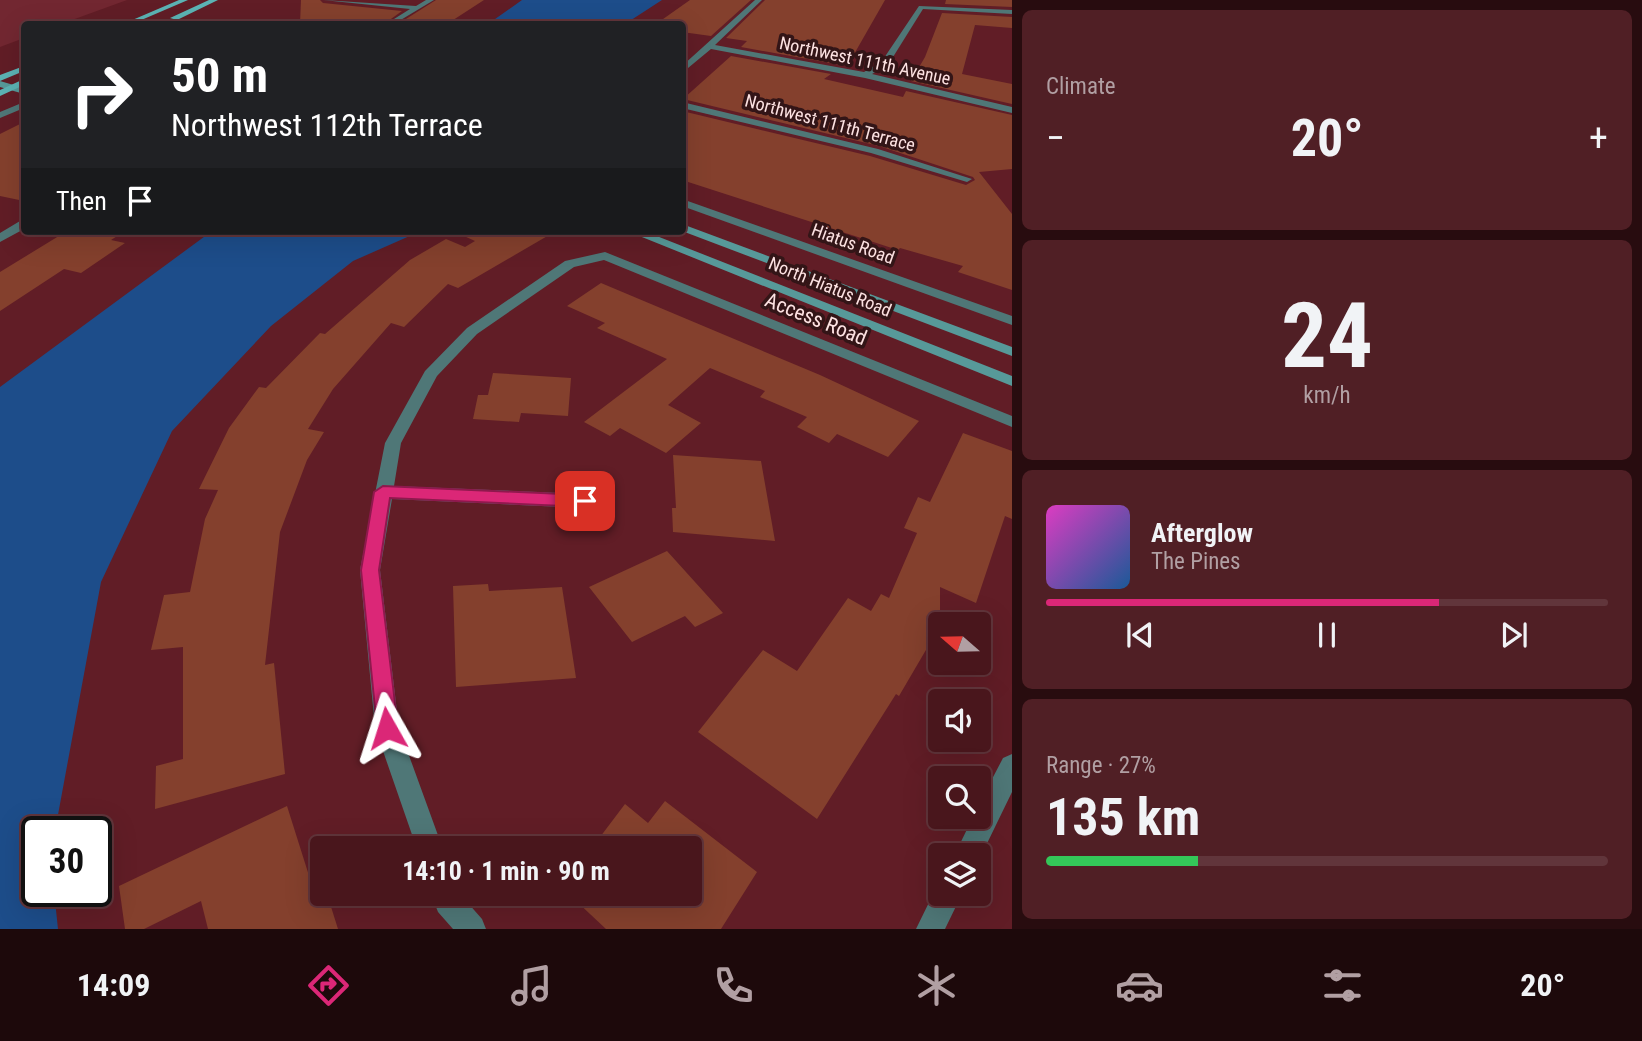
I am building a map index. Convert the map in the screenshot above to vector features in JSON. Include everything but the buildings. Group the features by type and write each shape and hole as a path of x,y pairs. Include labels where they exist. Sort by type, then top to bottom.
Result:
{"main road":[{"path":"134,21 185,0"},
{"path":"169,20 215,0"},
{"path":"0,81 21,70"},
{"path":"0,81 21,81"},
{"path":"0,81 10,89 21,90"},
{"path":"0,93 21,83"},
{"name":"North Hiatus Road","path":"686,228 1012,352"},
{"name":"North Hiatus Road","path":"643,235 1012,381"}],"street":[{"path":"326,0 419,8"},
{"path":"395,21 431,0"},
{"path":"686,67 759,0"},
{"path":"865,75 885,63 921,7 1012,12"},
{"name":"Northwest 111th Avenue","path":"709,47 865,75 1012,110"},
{"name":"Northwest 111th Terrace","path":"686,106 861,148 967,179"},
{"path":"0,115 21,107"},
{"name":"Hiatus Road","path":"686,203 1012,321"},
{"path":"0,238 21,226"},
{"name":"Access Road","path":"383,492 393,443 429,374 472,331 570,264 605,256 1012,422"},
{"path":"425,836 387,728 370,570 383,492 585,501"},
{"path":"974,843 1012,766"},
{"path":"452,906 472,929"},
{"path":"930,929 941,906"}],"shaded area":[{"path":"0,0 127,0 69,21 21,21 21,39 0,47"}],"water":[{"path":"522,0 662,0 630,21 492,21"},
{"path":"207,235 412,235 353,261 271,326 172,431 101,582 58,816 21,816 21,907 56,907 58,929 0,929 0,387"}],"route":[{"path":"387,728 370,570 383,492 585,501"}]}
